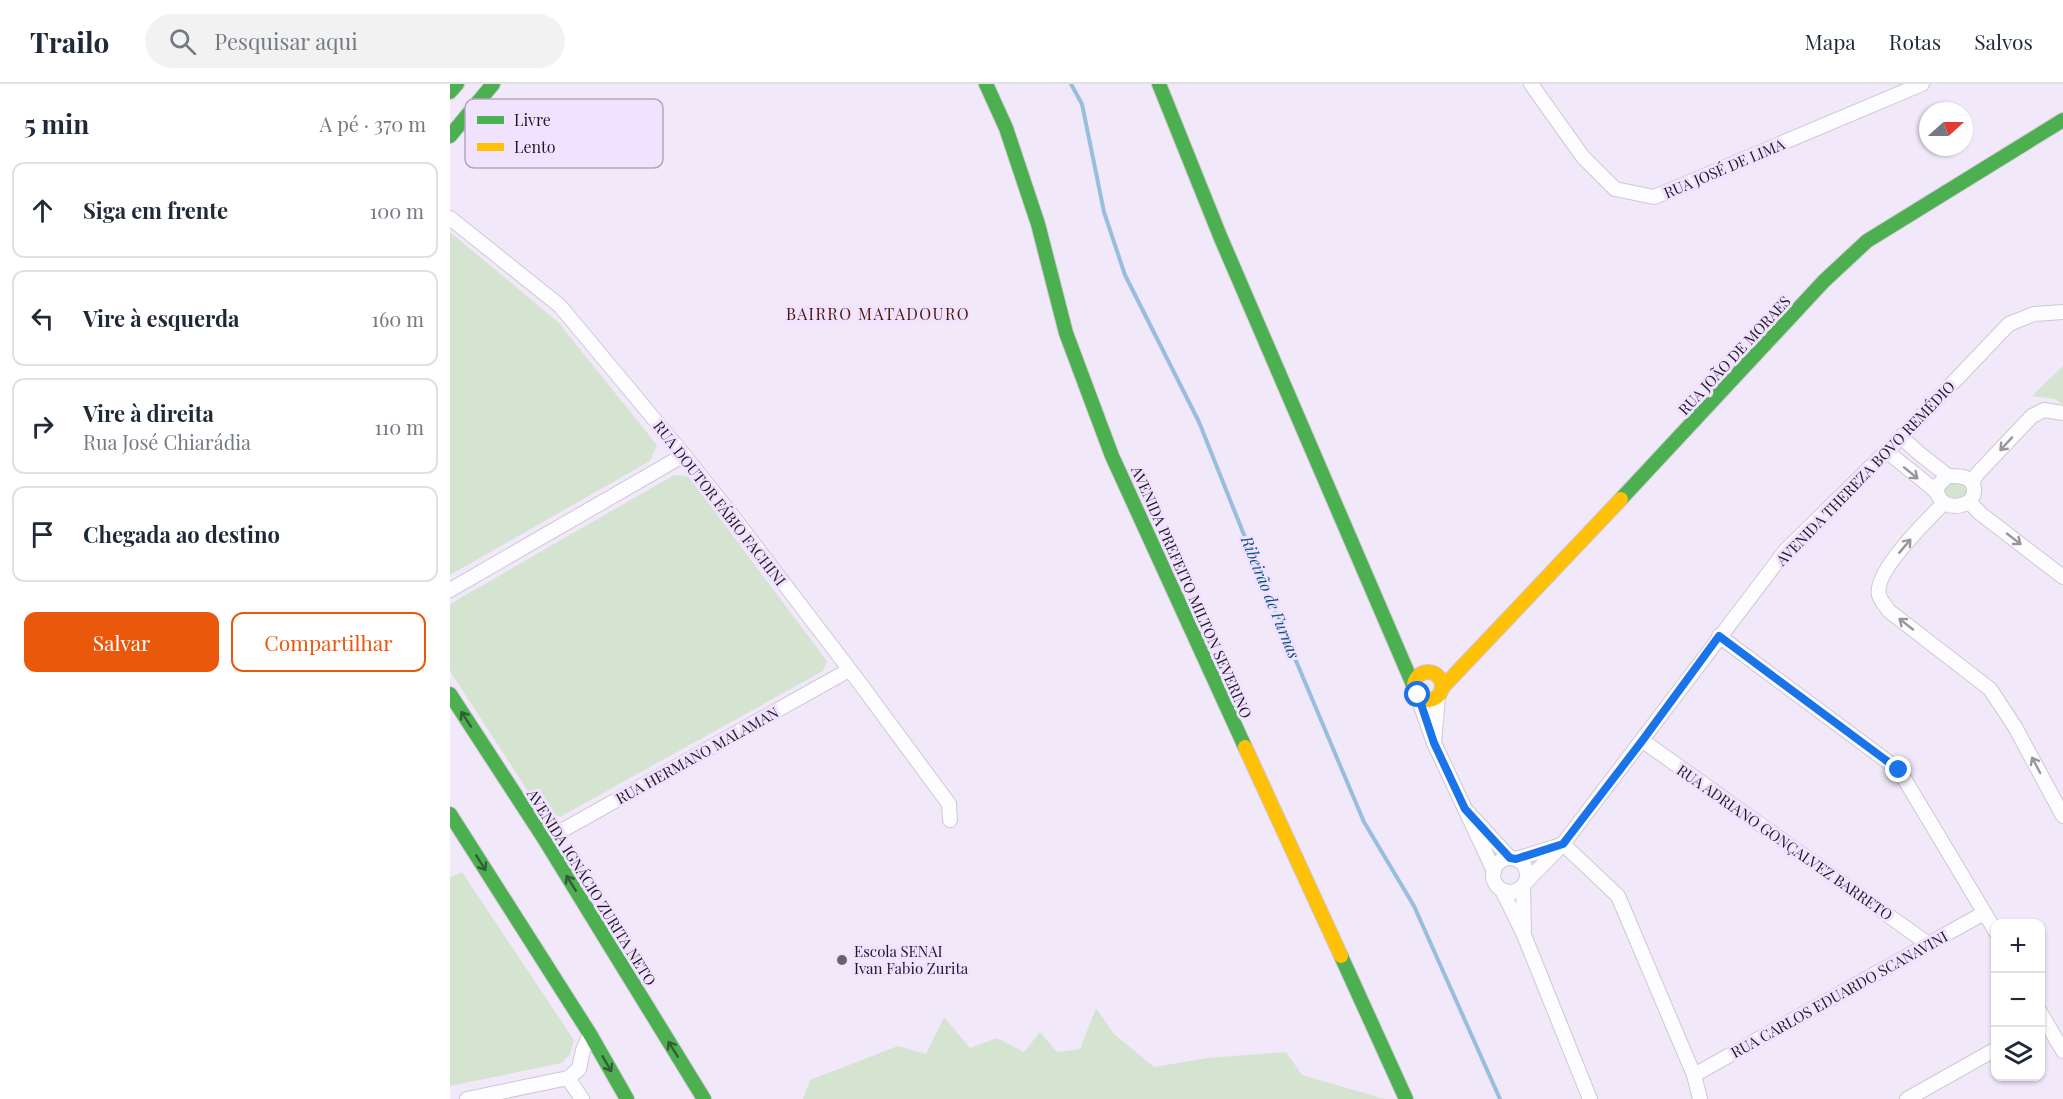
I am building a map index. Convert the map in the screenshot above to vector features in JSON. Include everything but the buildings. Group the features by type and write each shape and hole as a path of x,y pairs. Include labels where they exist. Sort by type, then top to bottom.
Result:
{"main road":[{"path":"450,92 457,84"},
{"path":"480,99 492,84"},
{"name":"AVENIDA PREFEITO MILTON SEVERINO","path":"986,84 1006,128 1038,224 1066,333 1112,456 1406,1099"},
{"path":"1159,84 1220,236 1393,640 1416,691 1421,698 1430,700 1440,692 1440,679 1393,640"},
{"path":"450,136 465,117"},
{"name":"RUA JOÃO DE MORAES","path":"1440,692 1824,281 1867,241 2063,120"},
{"name":"RUA JOÃO DE MORAES","path":"1431,672 1469,660"},
{"path":"1416,691 1416,678 1419,674 1431,672"},
{"name":"AVENIDA IGNÁCIO ZURITA NETO","path":"450,694 544,840 704,1099"},
{"path":"450,814 590,1035 627,1099"}],"street":[{"name":"RUA JOSÉ DE LIMA","path":"1531,84 1582,157 1615,189 1654,197 1922,84"},
{"name":"RUA DOUTOR FÁBIO FACHINI","path":"450,218 560,306 684,455 949,804 950,820"},
{"name":"AVENIDA THEREZA BOVO REMÉDIO","path":"1524,885 1563,844 1786,549 1887,451 2009,324 2034,314 2063,312"},
{"path":"1972,483 1977,474 2032,416 2044,410 2063,413"},
{"path":"1887,451 1950,506 1963,506 1969,502 1974,490 1972,483 1961,476 1948,476 1901,436"},
{"path":"450,590 684,455"},
{"path":"1948,476 1938,485 1940,497 1922,525 1884,571 1878,594 1889,611 1990,689 2015,726 2063,816"},
{"path":"1969,502 1981,514 2063,577"},
{"path":"1719,636 1899,770 1991,925"},
{"name":"RUA HERMANO MALAMAN","path":"544,840 849,670"},
{"path":"1416,691 1434,743 1494,871 1494,882 1502,890 1524,935 1590,1099"},
{"path":"1434,743 1440,692"},
{"name":"RUA ADRIANO GONÇALVEZ BARRETO","path":"1642,741 1927,944"},
{"path":"1465,809 1513,859 1523,864 1527,872 1524,885 1524,935"},
{"path":"1494,871 1500,862 1563,844 1618,896 1694,1075 1700,1099"},
{"path":"1502,890 1513,892 1524,885"},
{"name":"RUA CARLOS EDUARDO SCANAVINI","path":"1694,1075 1984,913"},
{"path":"2045,1024 2063,1051"},
{"path":"467,1099 568,1078 579,1069 583,1050 590,1035"},
{"path":"1907,1099 1991,1051"},
{"path":"568,1078 582,1099"}],"green space":[{"path":"450,232 558,322 657,445 650,461 450,575"},
{"path":"2063,366 2063,405 2055,399 2032,396"},
{"path":"674,475 688,476 827,661 823,671 560,817 538,807 450,671 450,604"},
{"path":"1951,483 1965,484 1968,487 1967,498 1952,500 1945,496 1945,488"},
{"path":"462,872 574,1040 570,1054 562,1063 450,1086 450,877"},
{"path":"1096,1008 1114,1034 1154,1067 1207,1058 1286,1052 1302,1075 1385,1099 803,1099 810,1080 898,1046 926,1054 944,1017 970,1048 997,1038 1024,1052 1040,1032 1057,1052 1080,1049"}],"waterway":[{"name":"Ribeirão de Furnas","path":"1071,84 1082,104 1104,212 1125,275 1199,422 1264,585 1364,822 1414,906 1500,1099"}],"traffic: fast":[{"path":"450,92 457,84"},
{"path":"481,99 493,84"},
{"path":"986,84 1006,128 1038,224 1066,333 1112,456 1245,747"},
{"path":"1159,84 1220,236 1414,687"},
{"path":"450,136 465,118"},
{"path":"1621,499 1824,281 1867,241 2063,120"},
{"path":"450,694 545,840 704,1099"},
{"path":"450,814 590,1034 627,1099"},
{"path":"1341,956 1406,1099"}],"traffic: slow":[{"path":"1442,688 1621,499"},
{"path":"1428,672 1438,676 1442,686 1438,696 1428,700 1418,696 1414,686 1418,676 1428,672"},
{"path":"1245,747 1341,956"}],"place":[{"name":"Escola SENAI Ivan Fabio Zurita","path":"842,960"}],"district":[{"name":"BAIRRO MATADOURO","path":"878,313"}],"route":[{"path":"1418,695 1434,743 1465,809 1510,858 1516,859 1563,844 1719,636 1899,770"}]}
